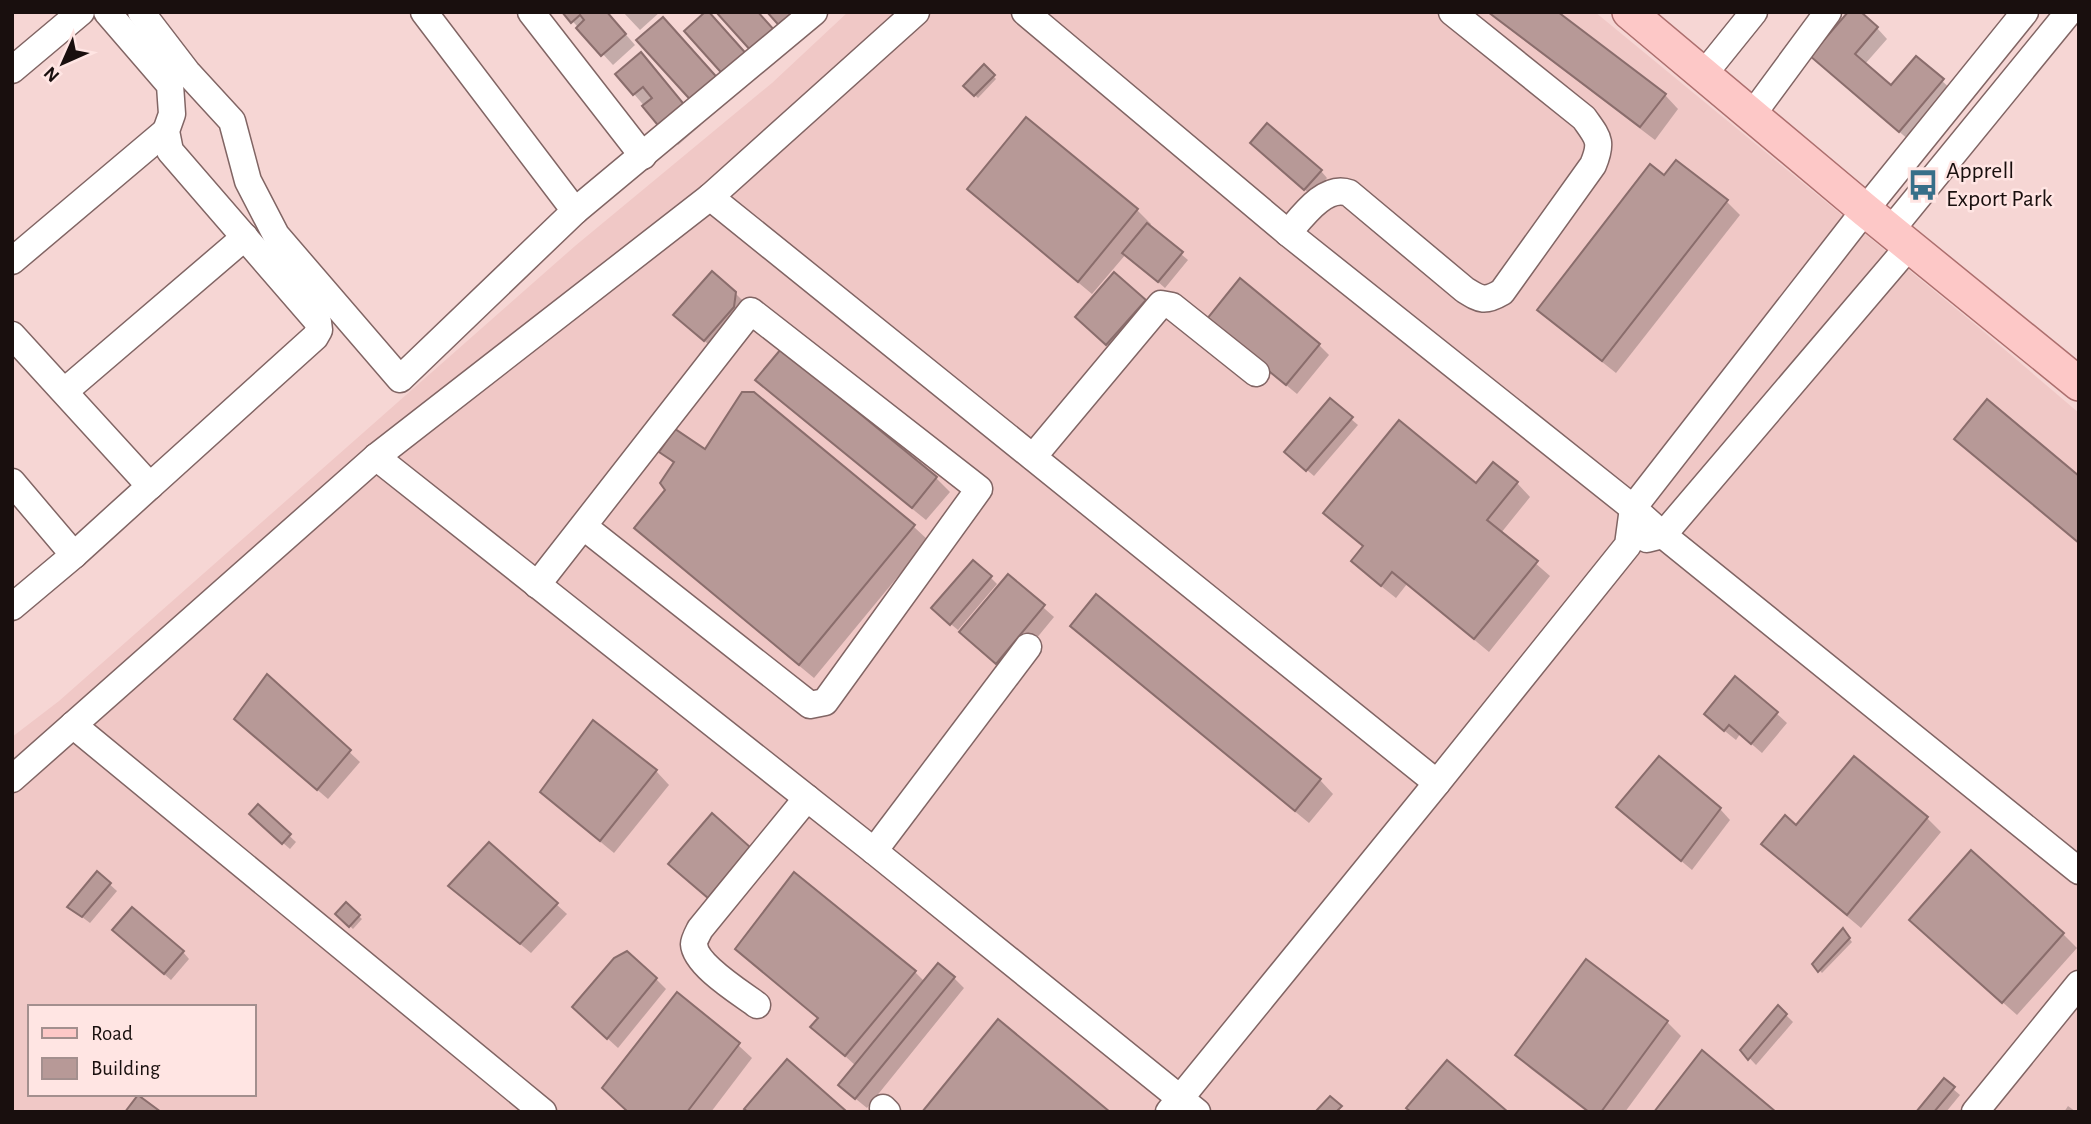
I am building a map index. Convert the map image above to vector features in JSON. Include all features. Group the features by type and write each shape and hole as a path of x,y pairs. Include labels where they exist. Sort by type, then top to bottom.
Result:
{"main road":[{"path":"1629,12 1865,210 2077,378"}],"street":[{"path":"12,70 81,12"},
{"path":"12,261 166,131 172,114 170,85 107,12"},
{"path":"141,12 187,72 232,121 248,181 276,235 400,379 575,211 814,12"},
{"path":"424,12 575,211"},
{"path":"531,12 643,156"},
{"path":"12,779 376,457 710,197 916,12"},
{"path":"1025,12 1288,233 1633,508 2079,871"},
{"path":"1288,233 1304,214 1319,202 1334,191 1342,190 1465,290 1480,299 1492,298 1502,292 1593,165 1600,150 1597,136 1584,118 1452,12"},
{"path":"1704,74 1754,12"},
{"path":"1752,115 1828,12"},
{"path":"376,457 874,851 1182,1107 1628,545 1633,508 1865,210 2025,12"},
{"path":"1628,545 1663,535 1900,237 2069,12"},
{"path":"12,607 74,555 319,330 318,322 170,151 166,131"},
{"path":"710,197 1437,783"},
{"path":"65,391 244,237"},
{"path":"1034,457 1161,303 1172,306 1256,373"},
{"path":"537,585 583,526 751,311 979,489 825,702 810,705 583,526"},
{"path":"12,335 150,486"},
{"path":"12,482 74,555"},
{"path":"874,851 1028,647"},
{"path":"73,725 543,1112"},
{"path":"757,1005 708,968 698,958 694,944 699,929 807,798"},
{"path":"1975,1112 2079,984"}],"shaded area":[{"path":"848,12 1595,12 2079,413 2079,1112 12,1112 12,737 59,701 575,246 772,83"}],"building":[{"path":"562,12 607,12 626,34 601,56 576,28 584,20 580,15 571,23"},
{"path":"705,12 709,12 750,58 727,79 684,31"},
{"path":"716,12 758,12 775,31 752,52"},
{"path":"767,12 805,12 784,31"},
{"path":"1488,12 1558,12 1666,94 1640,127"},
{"path":"1848,12 1861,12 1878,27 1855,54 1891,85 1916,56 1944,79 1899,132 1810,56"},
{"path":"663,17 722,83 696,106 636,40"},
{"path":"641,52 692,114 666,135 642,106 652,98 643,87 633,95 615,74"},
{"path":"984,64 995,75 974,96 963,86"},
{"path":"1026,117 1138,209 1078,282 967,189"},
{"path":"1267,123 1322,170 1304,190 1250,143"},
{"path":"1676,160 1728,200 1602,361 1537,310 1650,164 1664,175"},
{"path":"1147,223 1183,252 1158,282 1122,253"},
{"path":"712,271 736,292 734,307 704,341 673,315"},
{"path":"1114,272 1146,300 1106,345 1075,317"},
{"path":"1240,278 1320,344 1286,385 1206,320"},
{"path":"781,349 937,477 912,508 755,380"},
{"path":"742,392 754,392 915,525 799,665 634,528 665,490 660,483 674,462 659,452 675,429 705,449"},
{"path":"1330,398 1353,417 1306,471 1284,452"},
{"path":"1987,399 2079,476 2079,543 1954,439"},
{"path":"1399,420 1476,483 1493,462 1518,482 1487,520 1538,561 1474,639 1392,572 1381,586 1351,561 1363,546 1323,513"},
{"path":"973,560 992,576 950,625 931,608"},
{"path":"1008,574 1045,605 996,664 959,632"},
{"path":"1096,594 1321,779 1295,811 1070,626"},
{"path":"267,674 351,750 317,790 234,719"},
{"path":"1735,676 1778,712 1751,744 1729,725 1724,731 1704,714"},
{"path":"593,720 657,770 600,841 540,792"},
{"path":"1659,756 1721,808 1681,861 1616,807"},
{"path":"1854,756 1928,817 1847,915 1761,844 1785,815 1796,825"},
{"path":"258,804 291,834 282,844 249,814"},
{"path":"712,813 750,847 708,898 668,864"},
{"path":"489,842 558,903 520,944 448,886"},
{"path":"1971,850 2064,933 2002,1003 1909,920"},
{"path":"97,871 111,883 82,917 67,907"},
{"path":"794,872 916,971 845,1056 810,1027 818,1018 735,949"},
{"path":"346,902 360,915 349,927 335,914"},
{"path":"132,907 184,951 164,974 112,930"},
{"path":"1843,928 1850,938 1818,972 1812,964"},
{"path":"627,951 657,978 607,1039 572,1007 614,958"},
{"path":"1586,959 1668,1021 1601,1112 1589,1112 1515,1055"},
{"path":"938,963 955,977 855,1099 838,1085"},
{"path":"677,992 740,1043 687,1112 628,1112 602,1088"},
{"path":"1778,1005 1787,1014 1748,1060 1740,1050"},
{"path":"998,1019 1110,1112 922,1112"},
{"path":"1702,1050 1776,1112 1654,1112"},
{"path":"787,1059 846,1112 748,1112 744,1109"},
{"path":"1447,1060 1508,1112 1411,1112 1406,1108"},
{"path":"1944,1078 1955,1087 1934,1112 1916,1112"},
{"path":"139,1096 161,1112 125,1112"},
{"path":"1330,1096 1342,1106 1336,1112 1315,1112"}],"place":[{"name":"Apprell Export Park","path":"1923,185"}]}
